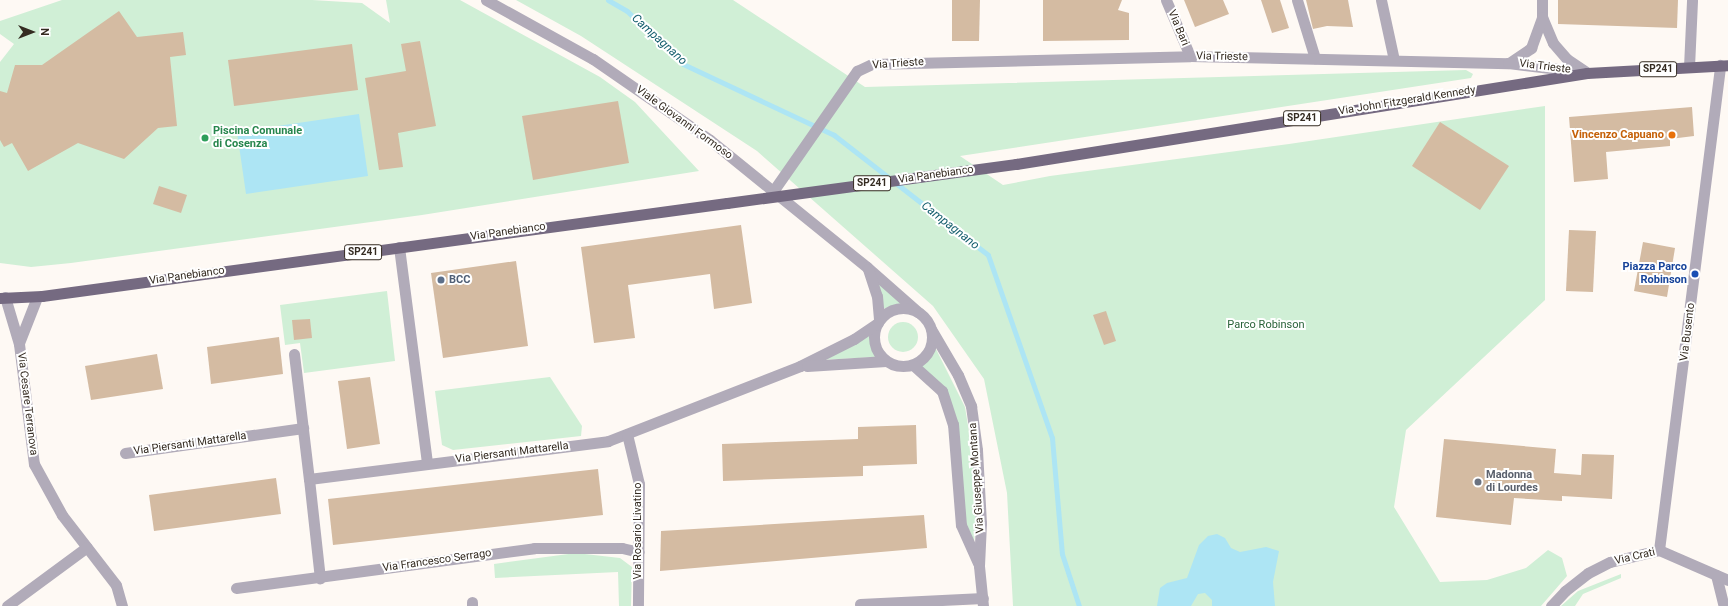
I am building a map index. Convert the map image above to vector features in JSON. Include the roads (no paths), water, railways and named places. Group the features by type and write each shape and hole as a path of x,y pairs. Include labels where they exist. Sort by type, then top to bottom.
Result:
{"main road":[{"name":"Via John Fitzgerald Kennedy","path":"1016,164 1587,73 1724,65"},
{"name":"Via Panebianco","path":"3,298 37,297 1016,164"}],"street":[{"name":"Viale Giovanni Formoso","path":"486,0 593,59 710,140 867,267 919,313"},
{"name":"Via Bari","path":"1166,0 1190,56"},
{"path":"1297,0 1315,58"},
{"path":"1381,0 1394,60"},
{"path":"1508,63 1531,48 1542,17 1542,0"},
{"path":"1689,67 1692,0"},
{"path":"1542,17 1553,43 1567,59 1587,73"},
{"name":"Via Trieste","path":"769,197 857,71 872,64 1190,56 1508,63 1587,73"},
{"name":"Via Busento","path":"1659,550 1724,65"},
{"path":"399,247 426,462"},
{"path":"867,267 877,296 879,322 874,339 876,347 886,361 894,365 913,365 920,361 931,346 931,329 919,313 911,310 898,309 886,314 879,322"},
{"name":"Via Cesare Terranova","path":"19,344 37,297"},
{"name":"Via Cesare Terranova","path":"3,298 19,344 34,464 62,515 116,585 122,606"},
{"name":"Via Piersanti Mattarella","path":"309,479 426,462 608,441 800,366 854,339 879,322"},
{"name":"Via Giuseppe Montana","path":"931,329 958,375 971,406 977,450 981,523 980,566 983,602"},
{"path":"294,354 320,578"},
{"name":"Via Piersanti Mattarella","path":"800,366 886,361"},
{"name":"Via Giuseppe Montana","path":"913,365 942,391 953,424 962,524 980,566"},
{"name":"Via Piersanti Mattarella","path":"125,453 303,428"},
{"name":"Via Rosario Livatino","path":"627,434 639,484 638,606"},
{"path":"7,606 87,547"},
{"name":"Via Francesco Serrago","path":"236,588 320,578 534,548 622,548 639,552"},
{"name":"Via Crati","path":"1551,606 1565,591 1588,572 1610,562 1659,550 1728,580"},
{"path":"1716,575 1724,606"},
{"path":"860,604 983,602"}],"water":[{"path":"359,114 368,176 246,194 237,132"},
{"path":"1217,534 1225,538 1231,548 1240,552 1266,547 1279,551 1273,582 1275,606 1212,606 1212,600 1205,593 1198,594 1191,606 1157,606 1160,588 1167,583 1187,578 1199,545 1208,536"}],"waterway":[{"name":"Campagnano","path":"608,0 627,11 683,64 834,135 988,255 1052,438 1062,554 1079,606"}],"place":[{"name":"Vincenzo Capuano","path":"1672,135"},
{"name":"Piscina Comunale di Cosenza","path":"205,138"},
{"name":"Piazza Parco Robinson","path":"1695,274"},
{"name":"BCC","path":"441,280"},
{"name":"Madonna di Lourdes","path":"1478,482"}],"park label":[{"name":"Parco Robinson","path":"1266,325"}]}
